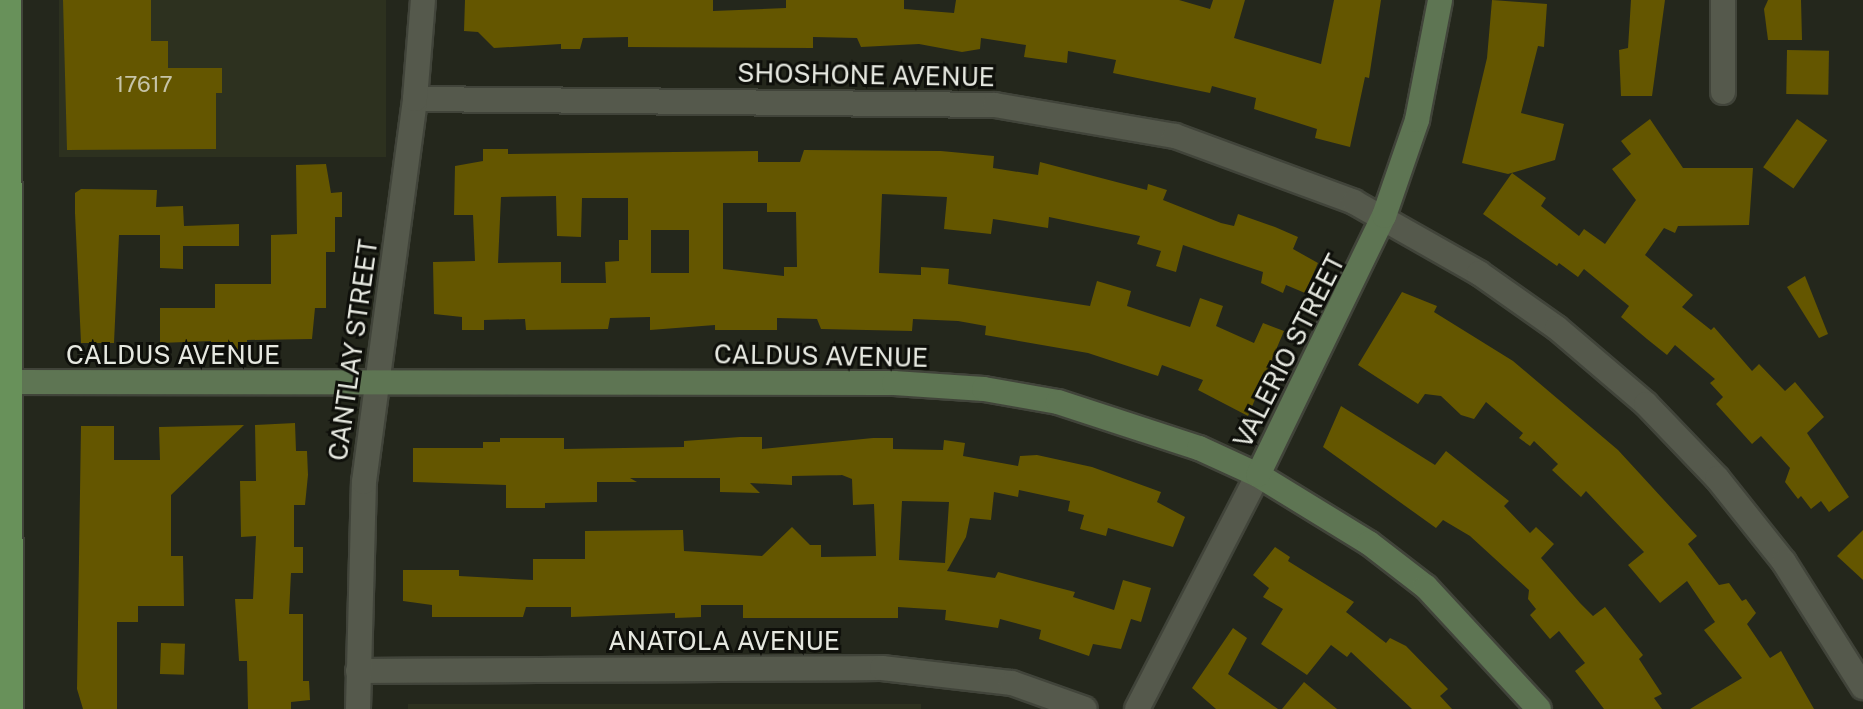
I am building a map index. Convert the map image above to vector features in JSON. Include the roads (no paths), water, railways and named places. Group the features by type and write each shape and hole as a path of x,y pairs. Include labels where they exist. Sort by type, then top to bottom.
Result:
{"main road":[{"path":"9,0 5,382 11,709"}],"street":[{"name":"CANTLAY STREET","path":"358,709 361,523 376,384 415,99 423,0"},
{"name":"VALERIO STREET","path":"1137,709 1258,475 1384,216 1417,120 1440,0"},
{"path":"1723,0 1723,92"},
{"name":"SHOSHONE AVENUE","path":"415,99 995,105 1175,136 1384,216 1557,328 1646,404 1717,478 1784,562 1857,662 1863,687"},
{"name":"CALDUS AVENUE","path":"5,382 864,383 984,389 1058,402 1128,424 1258,475 1369,543 1426,587 1539,709"},
{"name":"ANATOLA AVENUE","path":"358,671 895,669 1012,683 1085,709"}]}
